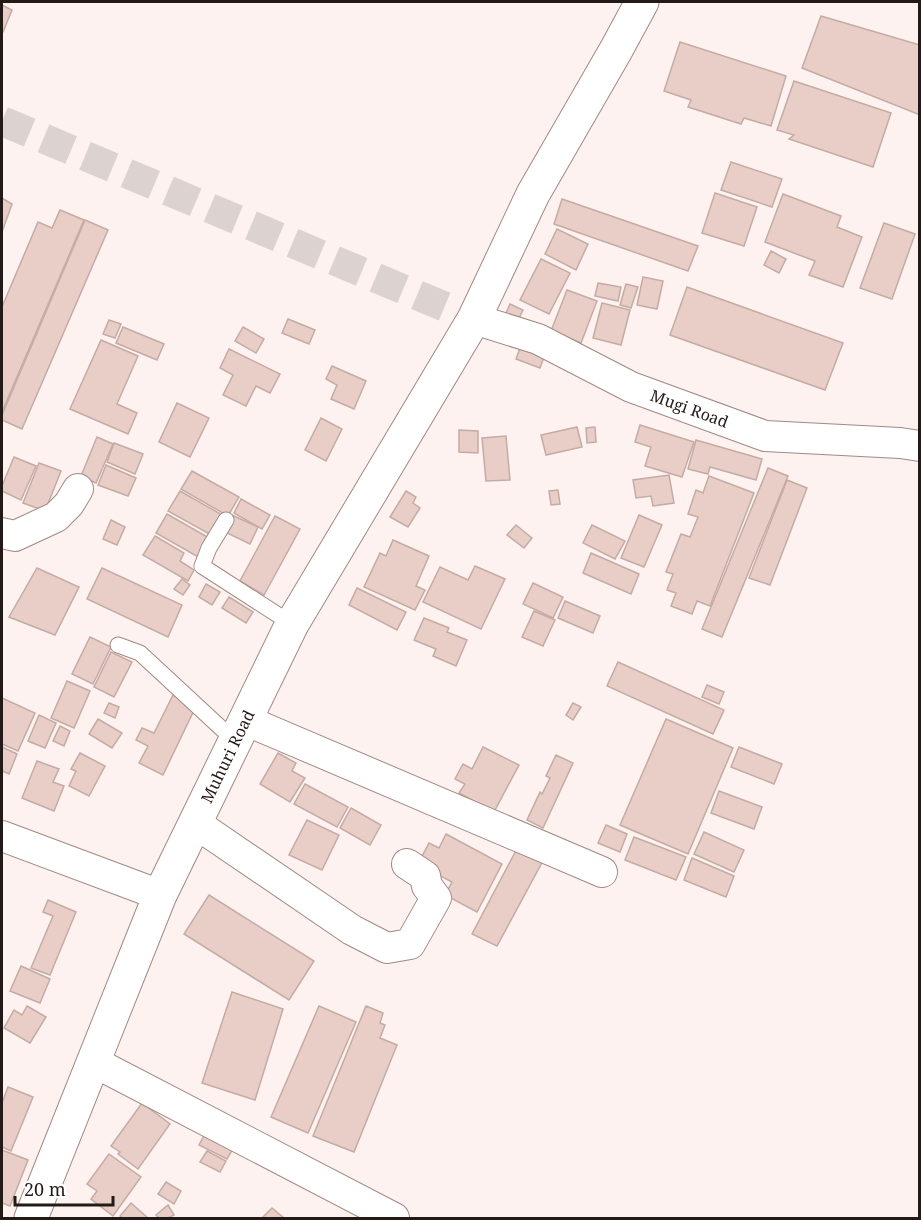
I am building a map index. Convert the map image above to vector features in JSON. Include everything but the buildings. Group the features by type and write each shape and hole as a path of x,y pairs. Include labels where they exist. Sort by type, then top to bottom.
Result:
{"main road":[{"name":"Muhuri Road","path":"31,1218 160,896 292,624 474,319 533,194 642,2"}],"street":[{"name":"Mugi Road","path":"474,319 538,339 630,387 765,436 920,446"},
{"path":"2,533 15,536 56,517 69,504 78,489"},
{"path":"240,731 602,872"},
{"path":"195,824 352,930 387,948 410,944 436,898 427,886 424,876 407,864"},
{"path":"2,836 160,896"},
{"path":"94,1062 394,1218"}],"lane":[{"path":"226,520 209,548 202,566 292,624"},
{"path":"118,645 140,653 240,731"}],"tunnel":[{"path":"2,121 474,319"}]}
